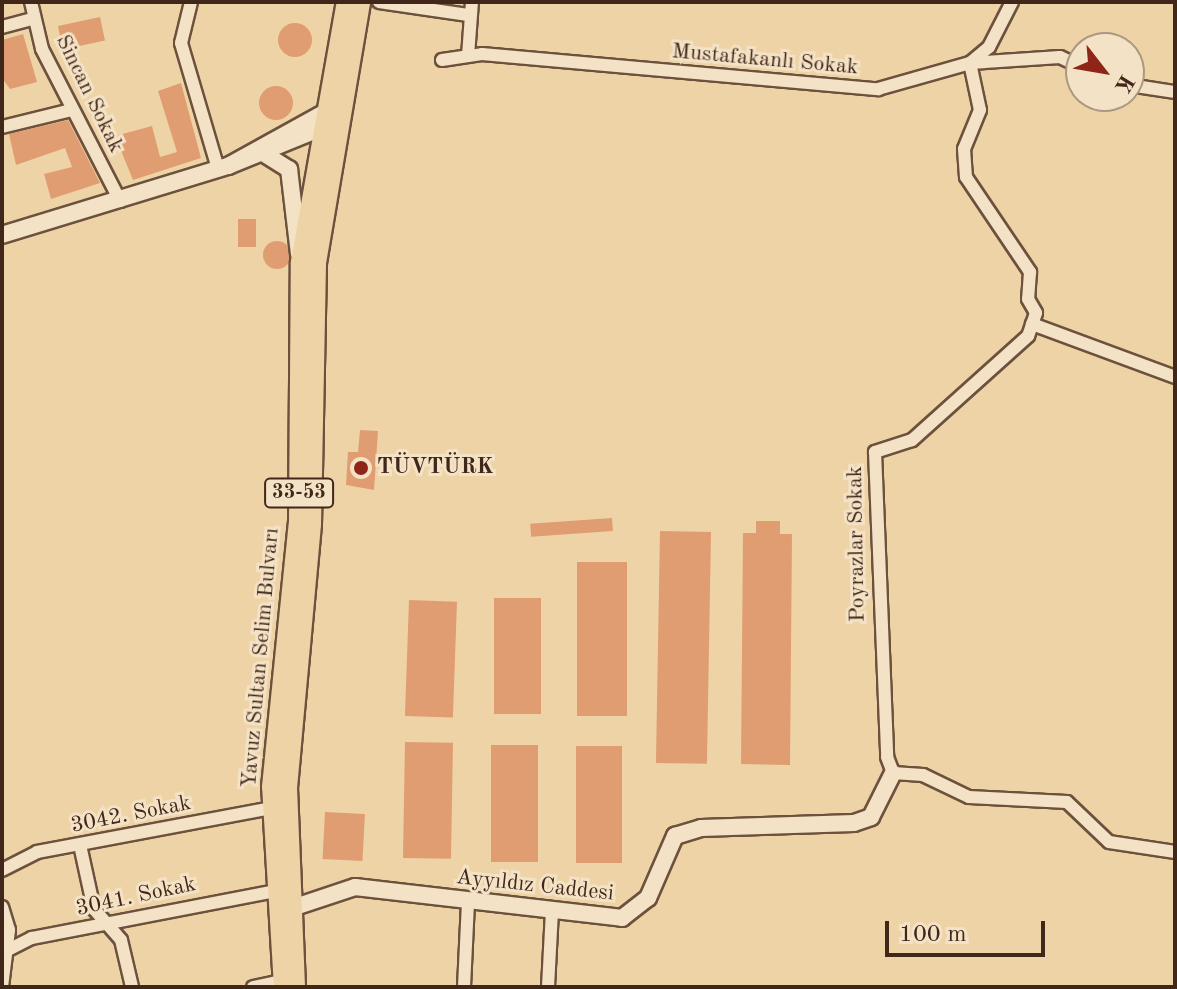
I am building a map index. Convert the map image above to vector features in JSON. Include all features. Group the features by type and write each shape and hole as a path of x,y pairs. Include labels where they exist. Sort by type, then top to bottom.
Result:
{"main road":[{"name":"Yavuz Sultan Selim Bulvarı","path":"287,985 275,891 271,808 298,523 300,262 322,120 346,2"},
{"name":"Yavuz Sultan Selim Bulvarı","path":"287,985 288,788 312,524 321,212 361,2"}],"street":[{"name":"Sincan Sokak","path":"31,2 32,19 71,110 120,201"},
{"path":"191,2 181,43 223,167"},
{"path":"379,2 470,8 468,56"},
{"path":"1012,2 989,47 970,63 980,110 964,149 966,177 1030,272 1032,324 1175,377"},
{"path":"2,27 32,19"},
{"name":"Mustafakanlı Sokak","path":"442,60 468,56 878,89 970,63 1060,57 1065,59"},
{"path":"1145,87 1175,92"},
{"path":"2,127 71,110"},
{"path":"223,167 322,120"},
{"path":"2,235 120,201 263,153 322,120"},
{"path":"263,153 289,169 300,262"},
{"name":"Poyrazlar Sokak","path":"893,773 878,617 875,452 912,440 1028,336 1032,324"},
{"path":"893,773 923,775 993,802 1067,802 1109,842 1175,852"},
{"name":"Ayyıldız Caddesi","path":"289,909 355,887 622,918 639,911 675,836 701,828 854,823 871,817 893,773"},
{"name":"3042. Sokak","path":"2,870 37,852 271,808"},
{"path":"80,845 94,909 109,923 132,987"},
{"name":"3041. Sokak","path":"8,950 32,938 275,891"},
{"path":"464,987 468,901"},
{"path":"2,907 8,950 2,987"},
{"path":"548,987 552,910"},
{"path":"253,987 287,985"}],"building":[{"path":"100,17 105,40 63,49 58,26"},
{"path":"295,23 307,28 312,40 307,52 295,57 283,52 278,40 283,28"},
{"path":"23,34 37,82 10,89 2,78 2,40"},
{"path":"181,83 201,158 133,180 115,136 152,126 160,157 177,152 158,91"},
{"path":"276,86 288,91 293,103 288,115 276,120 264,115 259,103 264,91"},
{"path":"68,120 100,183 51,199 44,174 72,167 65,148 16,165 9,134"},
{"path":"238,219 256,219 256,247 238,247"},
{"path":"277,241 287,245 291,255 287,265 277,269 267,265 263,255 267,245"},
{"name":"TÜVTÜRK","path":"360,430 378,431 374,490 346,485 348,452 358,452"},
{"path":"612,518 613,531 531,537 530,524"},
{"path":"756,521 780,521 780,534 792,534 790,765 741,764 743,533 756,533"},
{"path":"660,531 711,532 707,764 656,763"},
{"path":"577,562 627,562 627,716 577,716"},
{"path":"494,598 541,598 541,714 494,714"},
{"path":"409,600 457,602 453,718 405,716"},
{"path":"405,742 453,743 451,859 403,858"},
{"path":"491,745 538,745 538,862 491,862"},
{"path":"576,746 622,746 622,863 576,863"},
{"path":"325,812 365,814 362,861 323,859"}],"place":[{"name":"TÜVTÜRK","path":"361,468"}]}
